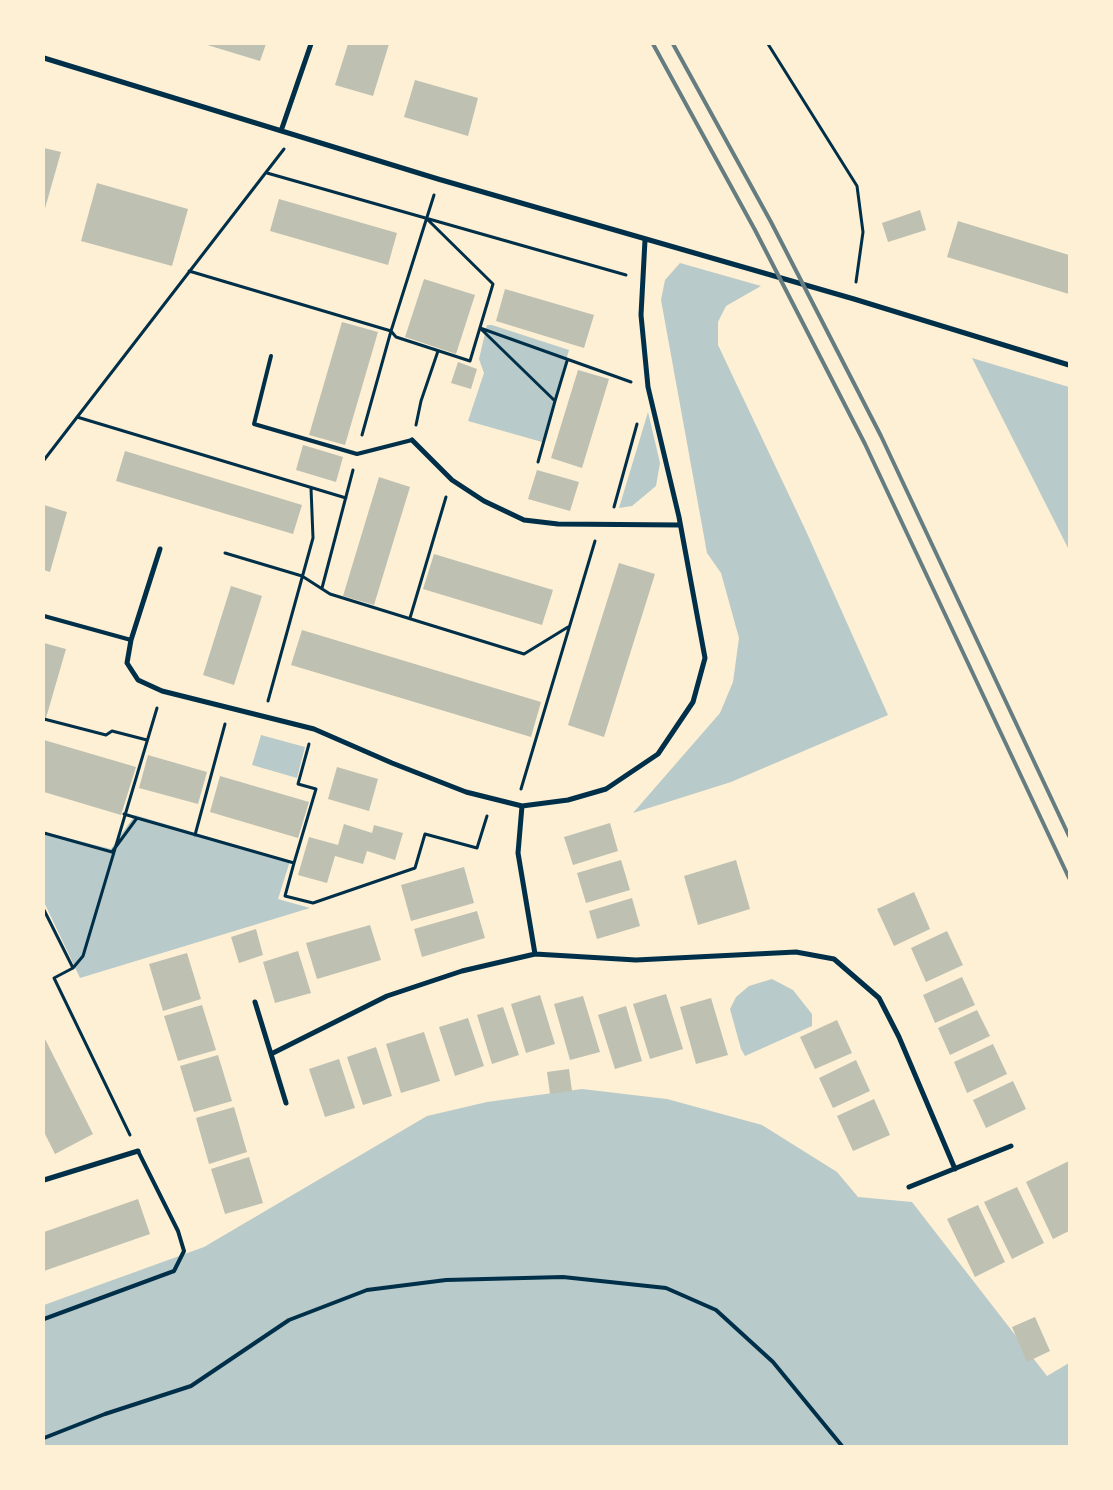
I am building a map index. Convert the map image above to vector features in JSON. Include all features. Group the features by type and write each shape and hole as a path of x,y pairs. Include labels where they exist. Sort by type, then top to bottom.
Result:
{"street":[{"path":"281,131 311,44"},
{"path":"44,58 438,179 854,299 1069,365"},
{"path":"160,549 131,640 127,663 138,680 162,691 314,729 466,792 519,805 568,800 606,789 658,754 693,702 705,658 680,525 648,387 641,316 645,240"},
{"path":"412,440 452,480 484,501 524,520 558,524 680,525"},
{"path":"519,805 518,853 535,954"},
{"path":"271,1054 388,996 462,971 535,954 636,960 796,952 834,959 879,998 899,1037 955,1169"},
{"path":"255,1002 286,1102"},
{"path":"909,1187 1011,1146"},
{"path":"44,1180 138,1152"}],"lane":[{"path":"271,356 254,424 357,454 412,440"},
{"path":"44,616 131,640"},
{"path":"44,1319 174,1271 184,1251 178,1231 138,1152"},
{"path":"44,1438 105,1414 191,1386 289,1320 367,1290 446,1280 563,1276 666,1288 716,1310 773,1362 842,1446"}],"path":[{"path":"768,44 857,186 863,232 854,299"},
{"path":"44,460 267,173 295,134"},
{"path":"267,173 428,220 643,279"},
{"path":"322,588 391,331 428,220 438,179"},
{"path":"189,271 391,331 396,337 470,362 493,284 428,220"},
{"path":"480,328 648,387 609,524"},
{"path":"480,328 555,400"},
{"path":"412,440 421,400 438,351"},
{"path":"538,462 567,360"},
{"path":"77,417 346,498"},
{"path":"410,618 452,480"},
{"path":"264,716 313,538 311,488"},
{"path":"519,805 568,627 601,524"},
{"path":"225,553 302,576 330,594 524,654 568,627"},
{"path":"138,1152 54,978 73,968 83,956 112,852 162,691"},
{"path":"195,834 229,708"},
{"path":"44,719 106,735 112,731 147,740"},
{"path":"314,729 298,784 316,789 285,896 312,903 415,868 425,834 477,848 493,798"},
{"path":"124,814 294,863"},
{"path":"112,852 137,818"},
{"path":"44,833 112,852"},
{"path":"44,910 73,968"}],"shaded area":[{"path":"680,263 761,286 726,306 718,322 718,345 806,531 888,715 731,782 633,813 720,713 733,682 739,638 721,573 707,553 661,300 665,280"},
{"path":"487,325 569,350 542,442 468,421 484,373 479,359"},
{"path":"972,358 1069,387 1069,550"},
{"path":"648,412 660,463 656,486 632,506 619,508"},
{"path":"261,735 305,747 297,778 252,765"},
{"path":"135,815 290,861 278,899 310,908 80,978 44,902 44,832 111,849"},
{"path":"772,979 793,990 812,1014 812,1026 745,1056 741,1049 730,1009 736,997 749,986"},
{"path":"582,1089 667,1099 762,1125 837,1172 858,1197 912,1202 1047,1376 1069,1363 1069,1446 44,1446 44,1305 204,1247 427,1116 487,1102"}],"building":[{"path":"204,44 266,44 260,61"},
{"path":"348,44 389,44 373,96 335,85"},
{"path":"415,80 478,98 468,136 404,117"},
{"path":"44,148 61,152 44,212"},
{"path":"97,183 188,209 172,266 81,241"},
{"path":"279,199 397,233 388,265 270,231"},
{"path":"920,210 926,230 888,242 882,223"},
{"path":"958,221 1069,255 1069,294 947,257"},
{"path":"424,279 475,295 456,354 405,337"},
{"path":"505,289 594,315 584,348 496,321"},
{"path":"342,322 378,332 345,445 309,435"},
{"path":"458,362 477,369 471,389 451,383"},
{"path":"578,370 609,379 582,468 551,458"},
{"path":"303,445 343,457 336,482 296,470"},
{"path":"125,451 302,505 293,534 116,481"},
{"path":"537,470 579,482 570,511 528,499"},
{"path":"379,477 410,487 374,605 343,596"},
{"path":"44,505 67,512 50,572 44,570"},
{"path":"434,554 553,590 542,625 423,589"},
{"path":"619,563 655,574 604,737 568,725"},
{"path":"231,586 262,596 234,685 203,675"},
{"path":"302,630 541,702 531,737 291,665"},
{"path":"44,643 66,649 46,718 44,717"},
{"path":"44,740 136,767 121,815 44,792"},
{"path":"148,755 207,772 198,804 139,788"},
{"path":"337,767 378,779 369,811 328,799"},
{"path":"220,776 309,802 298,838 210,812"},
{"path":"610,823 618,851 573,865 564,837"},
{"path":"344,824 372,833 374,825 403,833 395,860 367,851 363,864 335,856 327,883 298,875 309,837 338,845"},
{"path":"621,860 630,890 586,903 577,873"},
{"path":"736,860 750,909 698,925 684,876"},
{"path":"464,867 474,903 411,921 401,885"},
{"path":"914,892 930,929 894,946 877,909"},
{"path":"632,898 640,926 597,939 589,911"},
{"path":"477,911 485,938 422,957 414,929"},
{"path":"370,925 381,960 317,979 306,943"},
{"path":"256,929 263,955 239,963 231,937"},
{"path":"947,931 963,965 926,982 911,948"},
{"path":"298,951 311,993 275,1003 263,962"},
{"path":"187,953 201,999 163,1011 149,964"},
{"path":"962,977 975,1005 935,1023 923,995"},
{"path":"666,994 683,1049 650,1059 633,1004"},
{"path":"540,995 555,1044 526,1053 511,1004"},
{"path":"583,996 600,1052 570,1060 554,1004"},
{"path":"711,998 728,1055 696,1064 680,1007"},
{"path":"202,1005 216,1050 178,1061 164,1016"},
{"path":"626,1006 642,1061 615,1069 598,1015"},
{"path":"503,1007 519,1055 492,1064 477,1015"},
{"path":"977,1010 990,1036 950,1055 938,1028"},
{"path":"468,1018 484,1066 455,1076 439,1027"},
{"path":"837,1020 852,1053 815,1069 800,1037"},
{"path":"424,1032 440,1081 401,1093 386,1044"},
{"path":"44,1037 93,1134 55,1154 44,1132"},
{"path":"993,1044 1007,1074 967,1093 954,1062"},
{"path":"376,1047 392,1096 363,1105 347,1057"},
{"path":"218,1055 232,1101 194,1112 180,1066"},
{"path":"339,1059 355,1108 325,1117 309,1069"},
{"path":"856,1060 870,1091 833,1108 819,1078"},
{"path":"569,1069 572,1091 550,1094 547,1072"},
{"path":"1013,1081 1026,1109 986,1128 973,1100"},
{"path":"874,1099 890,1135 853,1151 837,1116"},
{"path":"234,1107 247,1152 209,1164 196,1118"},
{"path":"249,1157 263,1203 225,1214 211,1169"},
{"path":"1069,1161 1069,1231 1053,1239 1026,1182"},
{"path":"1017,1187 1044,1243 1012,1259 984,1202"},
{"path":"138,1199 150,1234 44,1271 44,1232"},
{"path":"978,1205 1005,1262 975,1277 947,1219"},
{"path":"1035,1317 1050,1351 1027,1362 1012,1327"}],"railway":[{"path":"653,44 755,230 865,444 1069,878"},
{"path":"673,44 771,222 881,436 1069,836"}]}
